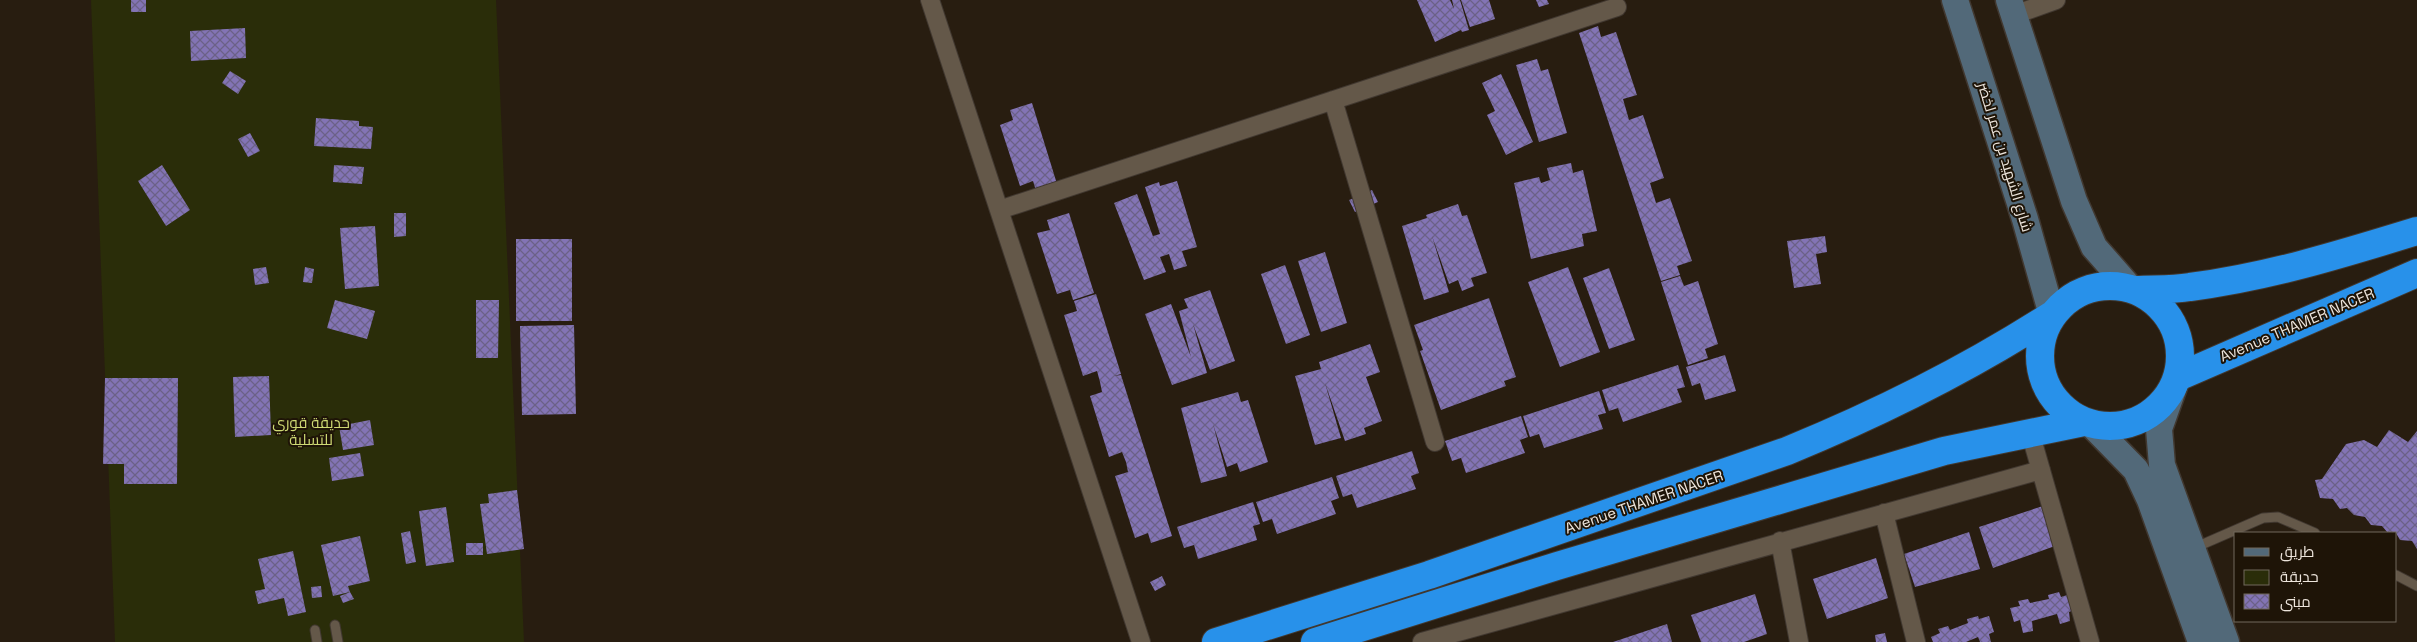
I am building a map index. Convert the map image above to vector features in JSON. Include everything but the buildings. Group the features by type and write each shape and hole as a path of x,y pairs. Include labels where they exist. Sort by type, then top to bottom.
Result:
{"highway":[{"path":"2133,289 2154,300 2172,322 2178,335 2181,356 2176,380 2167,398 2155,411 2140,420 2108,427 2087,423 2065,411 2056,401 2042,376 2039,355 2043,334 2052,315 2068,298 2089,288 2110,285 2133,289 2189,288 2245,278 2322,260 2417,231"},
{"name":"Avenue THAMER NACER","path":"2176,380 2417,273"},
{"name":"Avenue THAMER NACER","path":"1216,642 1438,572 1787,451 1840,430 1942,381 1991,354 2052,315"},
{"path":"1315,642 1558,566 1944,451 2030,432 2087,423"}],"main road":[{"name":"شارع الشهيد بن عمر لخضر","path":"1955,0 2025,219 2052,315"},
{"path":"2011,7 2078,210 2094,247 2133,289"},
{"path":"2176,380 2159,429 2162,465 2226,642"},
{"path":"2087,423 2136,470 2150,500 2201,642"}],"street":[{"path":"930,0 1141,642"},
{"path":"2011,7 2056,0"},
{"path":"999,210 1617,7"},
{"path":"1333,100 1435,442"},
{"path":"2030,432 2090,642"},
{"path":"1422,642 2041,470"},
{"path":"1884,513 1916,642"},
{"path":"1780,542 1799,642"}],"lane":[{"path":"2192,549 2263,518 2278,517 2313,532"},
{"path":"2397,576 2417,586"},
{"path":"335,625 338,642"},
{"path":"314,630 317,642"}],"green space":[{"name":"حديقة قوري للتسلية","path":"91,0 496,0 524,642 115,642"}]}
